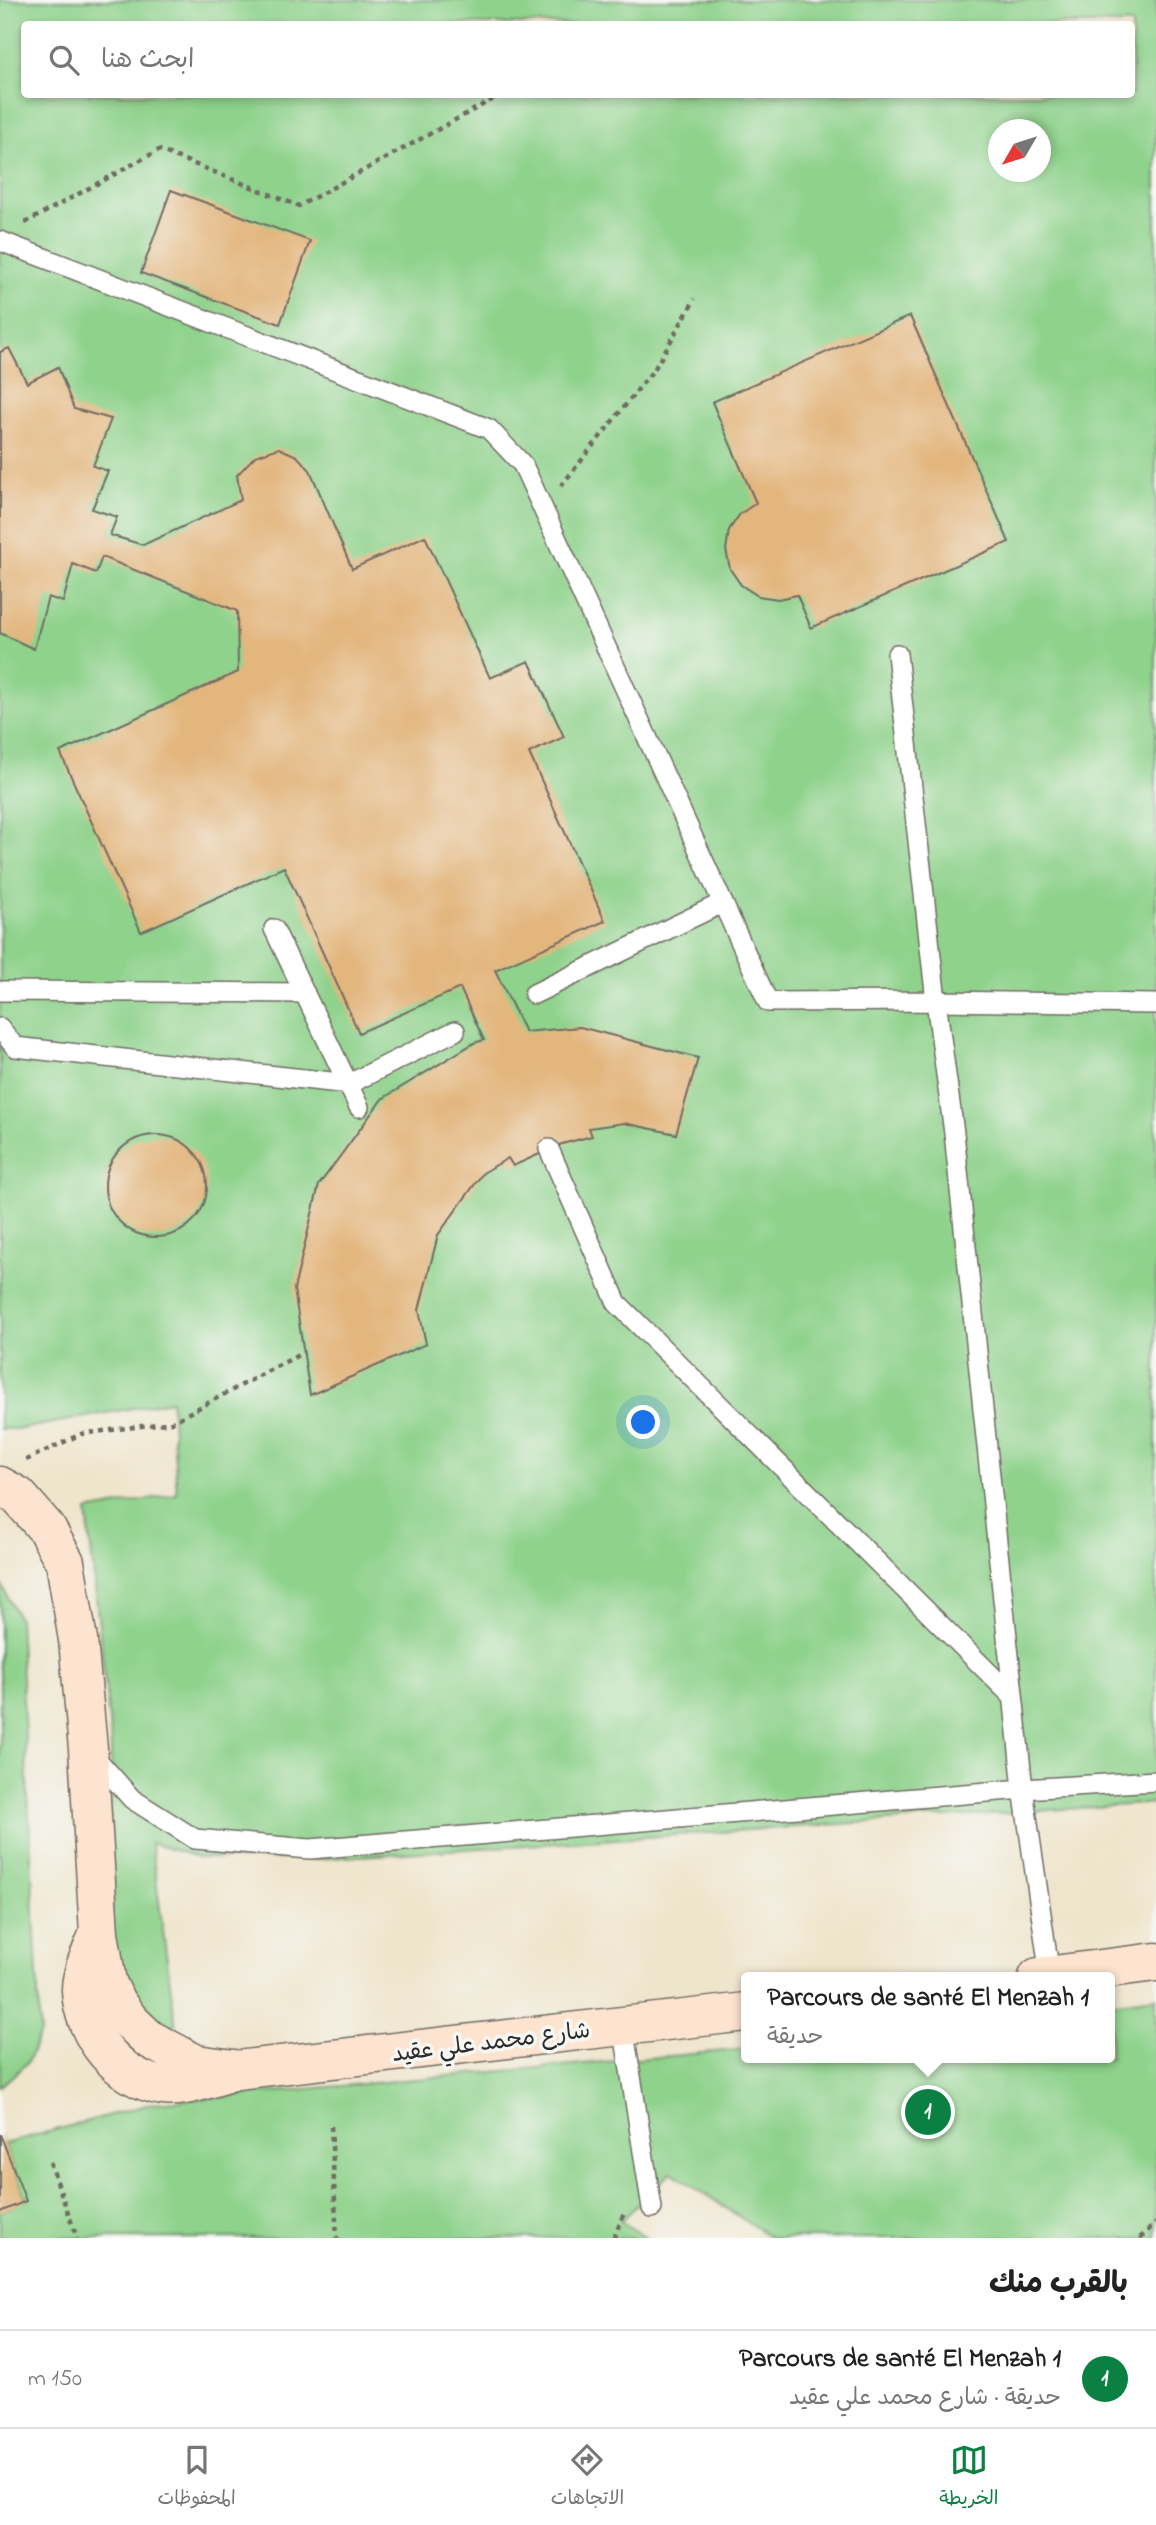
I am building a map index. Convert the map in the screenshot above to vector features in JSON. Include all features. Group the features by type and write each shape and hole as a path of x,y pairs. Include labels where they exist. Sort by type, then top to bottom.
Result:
{"street":[{"name":"شارع محمد علي عقيد","path":"12,1474 18,1496 46,1528 65,1562 78,1640 88,1749 99,1933 81,1988 86,2018 101,2046 116,2063 138,2077 163,2086 184,2085 236,2070 741,2012"},
{"path":"1081,1972 1156,1962"}],"lane":[{"path":"0,241 489,429 523,466 768,1002 1156,1004"},
{"path":"897,654 936,1001 954,1133 1043,1972"},
{"path":"534,994 722,903"},
{"path":"274,929 359,1107"},
{"path":"0,991 305,993"},
{"path":"0,1027 15,1047 349,1084 455,1031"},
{"path":"549,1149 617,1303 1012,1696"},
{"path":"88,1749 132,1799 195,1839 310,1849 1023,1788 1156,1781"},
{"path":"624,2026 652,2208"}],"path":[{"path":"24,223 159,150 299,206 495,98"},
{"path":"543,509 655,368 695,299"},
{"path":"12,1474 81,1433 172,1422 303,1352"},
{"path":"331,2126 337,2238"},
{"path":"50,2162 77,2238"},
{"path":"614,2238 626,2211"},
{"path":"1140,2238 1156,2223"}],"green space":[{"path":"0,0 1156,0 1156,1803 316,1859 201,1858 151,1843 178,2042 110,1976 111,1739 87,1511 177,1494 171,1401 21,1429 0,1429"},
{"path":"0,1582 19,1619 40,2033 27,2063 0,2087"},
{"path":"1156,1997 1156,2238 772,2238 671,2172 621,2221 646,2238 0,2238 0,2212 26,2200 4,2144 154,2103 741,2049 741,2063 1115,2063 1115,2002"}],"building":[{"path":"171,190 310,241 280,324 141,273"},
{"path":"910,316 1009,542 811,628 797,595 778,599 758,596 741,585 730,569 726,550 729,530 740,514 756,503 712,402"},
{"path":"9,348 27,383 58,367 74,409 111,419 93,466 108,471 92,509 117,517 110,535 143,545 241,500 237,475 255,456 279,448 297,456 310,470 352,569 425,536 490,678 529,661 564,737 529,753 605,921 495,970 525,1032 580,1027 698,1058 676,1134 624,1123 589,1128 592,1136 562,1144 513,1166 508,1158 483,1173 438,1235 419,1310 426,1344 310,1395 294,1289 319,1185 382,1099 474,1043 484,1040 460,988 359,1033 284,867 141,932 60,752 238,672 237,611 102,557 96,573 73,564 63,602 48,597 34,649 0,633 0,352"},
{"path":"156,1135 176,1139 192,1150 203,1166 207,1186 203,1206 192,1222 176,1233 156,1237 136,1233 120,1222 109,1206 105,1186 109,1166 120,1150 136,1139"},
{"path":"0,2134 26,2201 0,2212"}],"place":[{"name":"Parcours de santé El Menzah 1","path":"928,2112"}]}
